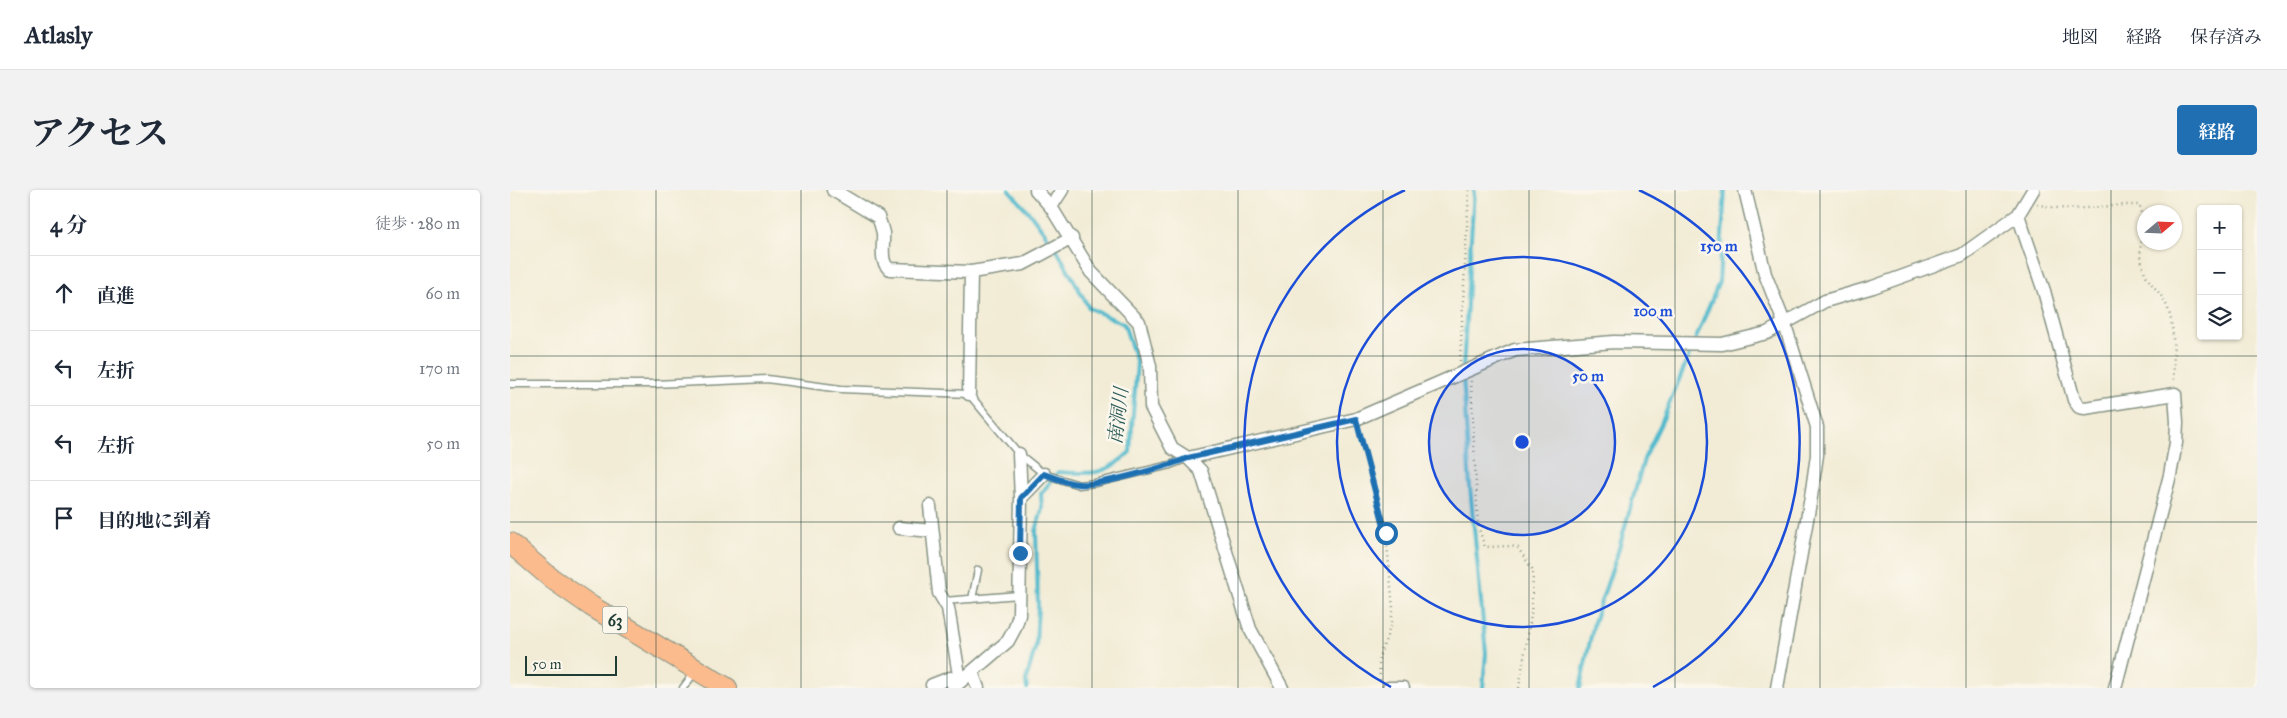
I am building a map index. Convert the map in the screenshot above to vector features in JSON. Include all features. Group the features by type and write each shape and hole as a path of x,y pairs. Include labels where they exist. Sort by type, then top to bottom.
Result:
{"main road":[{"name":"63","path":"510,543 552,578 696,671 727,688"}],"street":[{"path":"833,190 878,217 883,234 886,267 900,270 912,268 971,272 1023,264 1072,238"},
{"path":"1036,190 1051,207 1072,238 1091,272 1139,322 1150,366 1151,407 1172,448 1188,458 1201,471 1250,628 1282,688"},
{"path":"1051,207 1062,190"},
{"path":"1745,190 1765,274 1786,325 1817,426 1818,441 1811,497 1777,688"},
{"path":"1188,458 1356,419 1515,350 1614,342 1722,344 1767,333 1786,325 1826,301 1873,287 1962,255 2018,215 2033,190"},
{"path":"2018,215 2044,291 2074,400 2079,407 2085,408 2175,394 2176,443 2170,475 2115,688"},
{"path":"969,394 971,272"},
{"path":"956,684 1008,641 1019,615 1021,498 1019,454"},
{"path":"1021,498 1044,474"},
{"path":"930,506 939,593 948,608 956,684"},
{"path":"899,528 932,530"},
{"path":"972,672 978,688"},
{"path":"932,685 950,678 956,684"},
{"path":"1389,688 1403,688"}],"lane":[{"path":"510,384 654,384 767,379 841,389 969,394 1019,454 1044,474 1079,485 1170,465 1188,458"},
{"path":"972,599 978,570"},
{"path":"944,601 1020,595"},
{"path":"683,688 696,671"}],"path":[{"path":"1469,190 1465,372 1478,526 1485,547 1511,546 1518,548 1528,560 1533,576 1531,615 1519,688"},
{"path":"2026,201 2053,209 2114,204 2140,205 2142,218 2140,247 2142,265 2150,284 2165,302 2171,318 2175,394"},
{"path":"1356,419 1386,533 1393,608 1391,625 1379,658 1381,688"}],"waterway":[{"name":"南洞川","path":"1009,190 1032,216 1056,248 1089,308 1124,324 1137,363 1130,452 1113,466 1097,472 1058,472 1041,494 1042,509 1036,531 1038,605 1036,645 1026,680 1027,688"},
{"path":"1463,369 1474,190"},
{"path":"1580,688 1594,622 1617,555 1644,459 1663,419 1719,282 1725,190"},
{"path":"1463,376 1470,487 1486,653 1483,688"}],"route":[{"path":"1020,553 1021,498 1044,474 1079,485 1095,483 1170,465 1188,458 1356,419 1386,533"}]}
